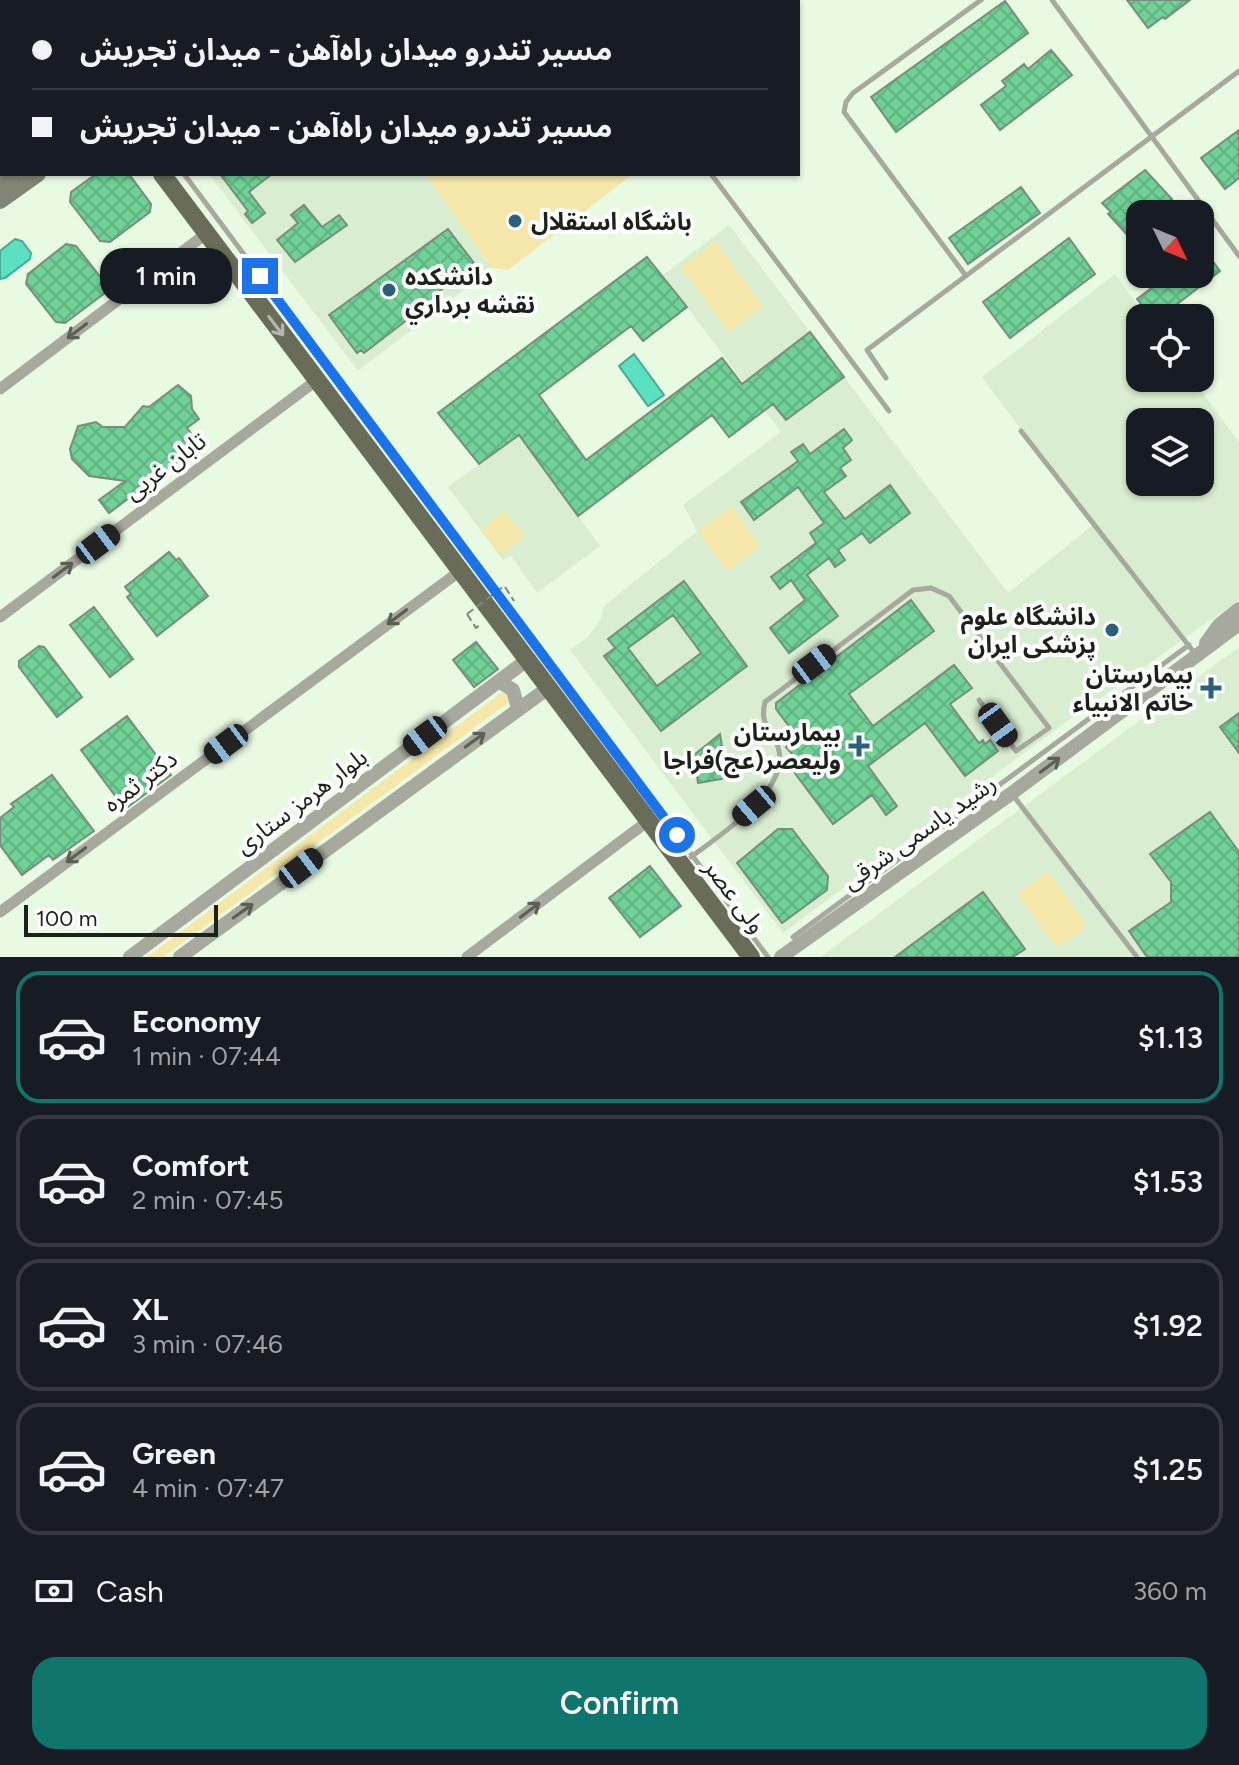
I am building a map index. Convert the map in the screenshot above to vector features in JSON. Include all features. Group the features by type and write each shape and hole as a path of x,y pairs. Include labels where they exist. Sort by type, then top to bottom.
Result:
{"main road":[{"path":"0,201 35,176"},
{"name":"ولی عصر","path":"164,176 648,821 686,860 751,957"}],"street":[{"path":"0,389 207,233"},
{"name":"تابان غربی","path":"0,617 317,380"},
{"name":"دکتر ثمره","path":"0,912 460,571"},
{"name":"رشید یاسمی شرقی","path":"781,957 1012,793 1193,650 1239,609"},
{"name":"رشید یاسمی شرقی","path":"1193,650 1239,624"},
{"name":"بلوار هرمز ستاری","path":"130,957 527,660"},
{"path":"499,681 513,690 518,709"},
{"path":"180,957 548,688"},
{"path":"467,957 648,821"}],"lane":[{"path":"966,276 844,112 846,102 853,93 981,0"},
{"path":"1052,0 1239,256"},
{"path":"886,378 867,350 1239,71"},
{"path":"185,176 686,860 768,957"},
{"path":"713,176 889,411"},
{"path":"793,937 1193,650 1021,431"},
{"path":"686,860 768,793 777,778 779,747 765,727 762,714 765,702 913,590 931,588 949,596 1049,728 1016,751 979,700"},
{"path":"1012,793 1137,957"}],"path":[{"path":"476,628 467,614 504,586 515,600"}],"shaded area":[{"path":"211,176 426,176 492,268 358,371"},
{"name":"باشگاه استقلال","path":"426,176 630,176 508,270 492,268"},
{"path":"729,225 1008,593 1092,526 982,377 1115,274 1137,304 1126,304 1126,392 1202,392 1239,442 1239,600 1058,728 783,933 570,650 588,637 601,619 604,606 697,531 683,505 781,432 663,275"},
{"path":"715,241 763,306 729,332 681,267"},
{"path":"519,435 600,546 537,593 511,556 503,560 448,487"},
{"path":"732,506 760,546 727,571 698,531"},
{"path":"504,511 525,536 501,555 480,530"},
{"path":"1239,647 1239,957 820,957"},
{"path":"502,692 510,696 508,703 163,957 147,957"},
{"path":"1048,871 1087,926 1057,948 1017,894"}],"water":[{"path":"15,239 22,241 31,253 30,259 0,279 0,251"},
{"path":"634,354 664,395 648,406 619,366"}],"building":[{"path":"1127,0 1190,0 1148,28"},
{"path":"1005,1 1028,33 896,132 871,97"},
{"path":"1051,50 1072,75 1000,130 981,105 1006,86 1002,81 1024,64 1028,69"},
{"path":"1239,130 1239,178 1225,189 1201,158"},
{"path":"1145,170 1172,199 1126,200 1126,234 1102,203"},
{"path":"93,176 130,176 151,204 150,212 110,242 100,241 70,202 71,192"},
{"path":"222,176 269,176 249,192 265,213 252,223 245,214 248,211"},
{"path":"1021,187 1040,213 968,264 949,238"},
{"path":"304,205 322,227 339,215 347,225 295,262 277,240 298,223 291,215"},
{"path":"448,229 474,263 468,267 471,271 436,293 438,296 364,353 361,350 357,353 329,315"},
{"path":"1069,238 1095,274 1010,338 983,302"},
{"path":"66,244 76,246 106,284 105,293 65,323 56,322 26,284 28,274"},
{"path":"647,257 687,307 643,341 631,326 539,395 586,460 722,358 742,384 810,332 844,377 786,420 773,404 729,437 712,415 578,516 519,435 479,464 438,413"},
{"path":"1152,288 1198,288 1177,304 1141,304 1137,299"},
{"path":"178,385 191,396 192,409 199,419 187,428 200,445 109,513 99,500 125,481 89,476 72,459 70,449 78,426 96,422 103,427 125,427 143,406 149,407"},
{"path":"844,429 852,440 843,448 851,460 840,468 846,476 824,492 845,519 890,485 910,513 870,543 862,533 838,550 845,560 835,567 829,558 807,575 838,616 789,653 770,628 805,600 791,580 780,589 771,577 816,543 810,533 824,523 798,487 754,520 741,502 798,461 791,452 803,444 810,454"},
{"path":"169,552 176,560 179,558 208,596 157,636 127,597 131,594 125,587"},
{"path":"684,581 747,666 661,731 604,656 615,648 608,639","holes":["673,615 701,653 657,686 628,648"]},
{"path":"911,600 934,631 849,694 873,726 954,665 972,688 950,704 979,743 983,740 985,744 990,740 998,751 965,776 925,723 868,766 897,806 886,815 872,795 833,824 785,760 792,754 786,747 797,737 776,709 776,703"},
{"path":"94,607 133,659 110,677 70,625"},
{"path":"476,642 498,669 474,687 453,660"},
{"path":"39,646 44,647 82,697 57,717 19,667 19,661"},
{"path":"1239,713 1239,753 1220,727"},
{"path":"127,716 171,775 125,809 81,750"},
{"path":"720,734 727,778 698,783 694,755"},
{"path":"52,775 94,831 53,860 49,855 22,875 0,845 0,818 14,807 11,804"},
{"path":"1210,812 1239,852 1239,957 1147,957 1129,931 1171,902 1171,882 1150,854"},
{"path":"778,829 792,829 828,876 827,890 782,923 737,863"},
{"path":"650,866 681,906 640,937 609,898"},
{"path":"983,892 1025,949 1013,957 895,957"}],"place":[{"name":"باشگاه استقلال","path":"515,221"},
{"name":"دانشكده نقشه برداري","path":"389,290"},
{"name":"دانشگاه علوم پزشکی ایران","path":"1112,630"},
{"name":"بیمارستان خاتم الانبیاء","path":"1211,688"},
{"name":"بیمارستان ولیعصر(عج)فراجا","path":"859,746"}],"route":[{"path":"260,276 677,835"}]}
